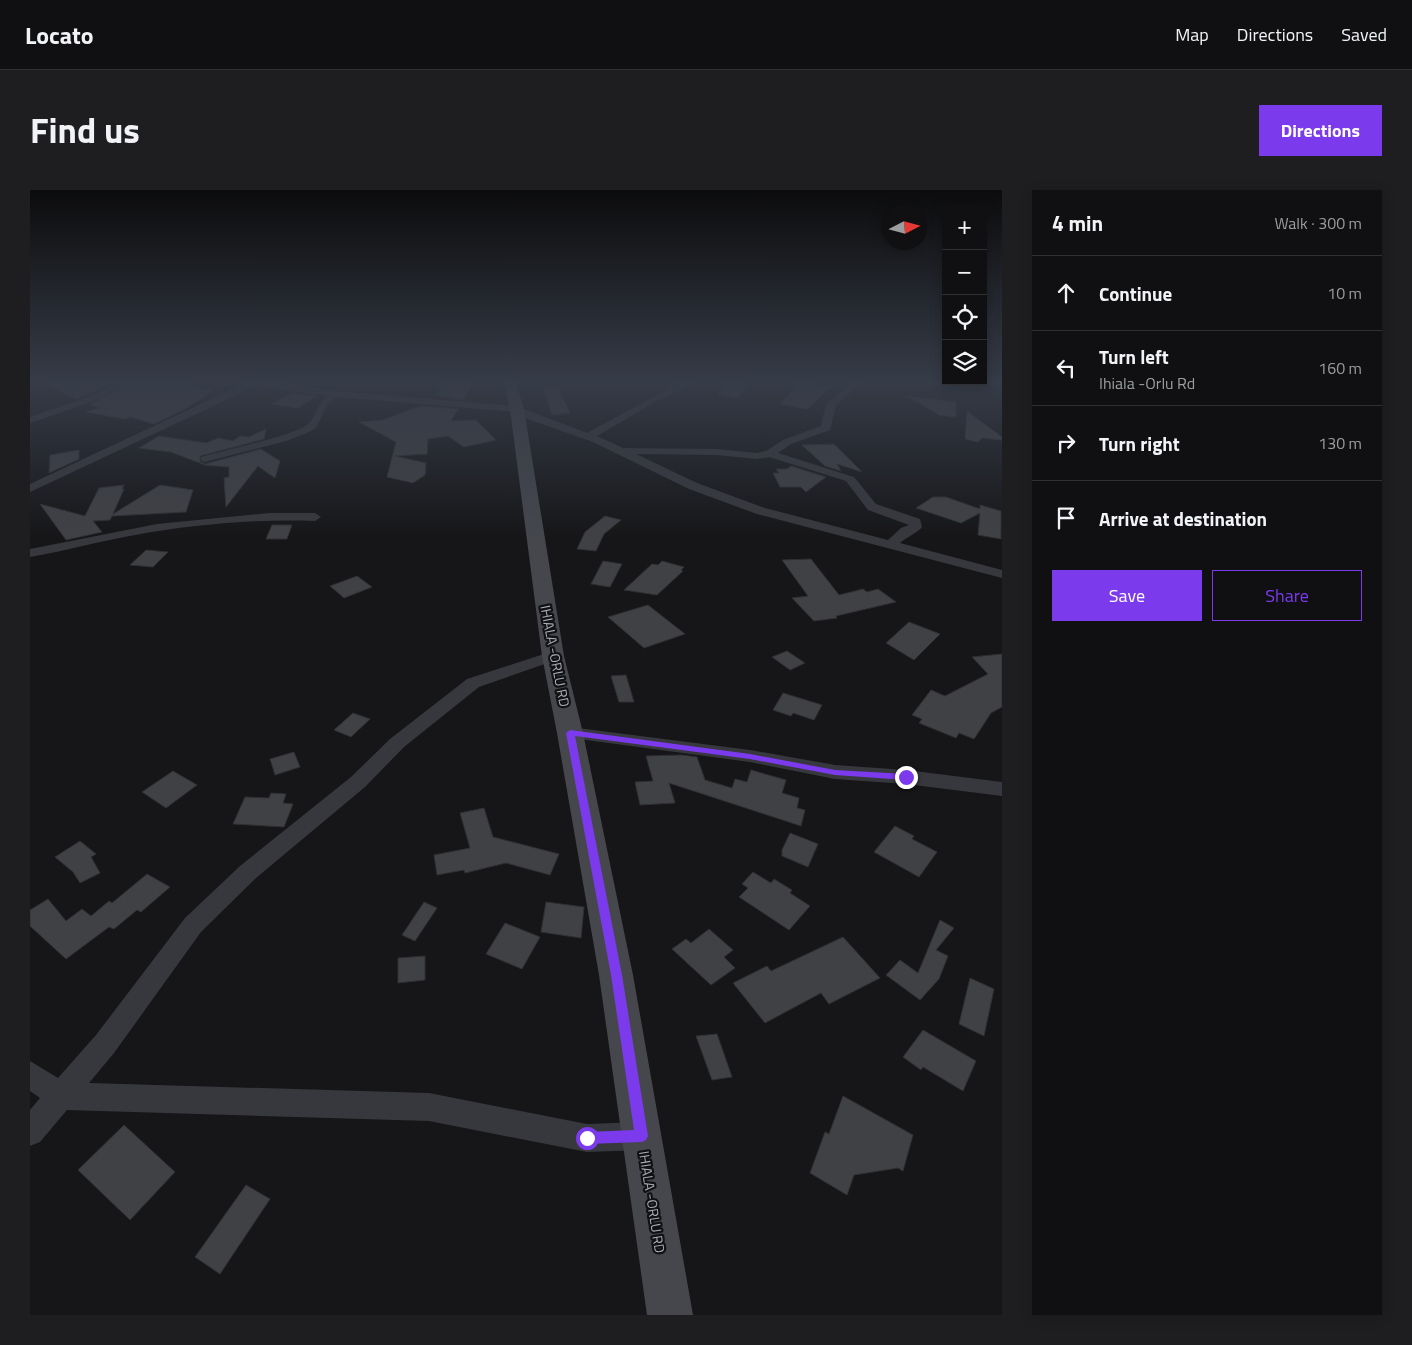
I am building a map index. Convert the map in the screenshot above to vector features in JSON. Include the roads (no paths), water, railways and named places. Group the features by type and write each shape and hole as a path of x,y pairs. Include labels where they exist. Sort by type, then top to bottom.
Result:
{"main road":[{"name":"IHIALA -ORLU RD","path":"520,432 553,656 570,733 616,975 670,1315"}],"street":[{"path":"30,488 148,432"},
{"path":"205,459 282,439 299,432"},
{"path":"575,432 621,451 677,479 761,512 1002,574"},
{"path":"588,437 596,432"},
{"path":"621,451 717,452 757,456 769,454 787,442 813,432"},
{"path":"769,454 820,468 850,479 872,507 915,522 916,527 906,531 891,544"},
{"path":"30,553 137,531 174,526 270,515 315,517"},
{"path":"30,1132 105,1044 193,925 248,872 358,782 397,742 448,700 473,683 553,656"},
{"path":"570,733 750,756 835,772 906,777 1002,789"},
{"path":"30,1074 60,1096 429,1107 587,1138 642,1136"}]}
